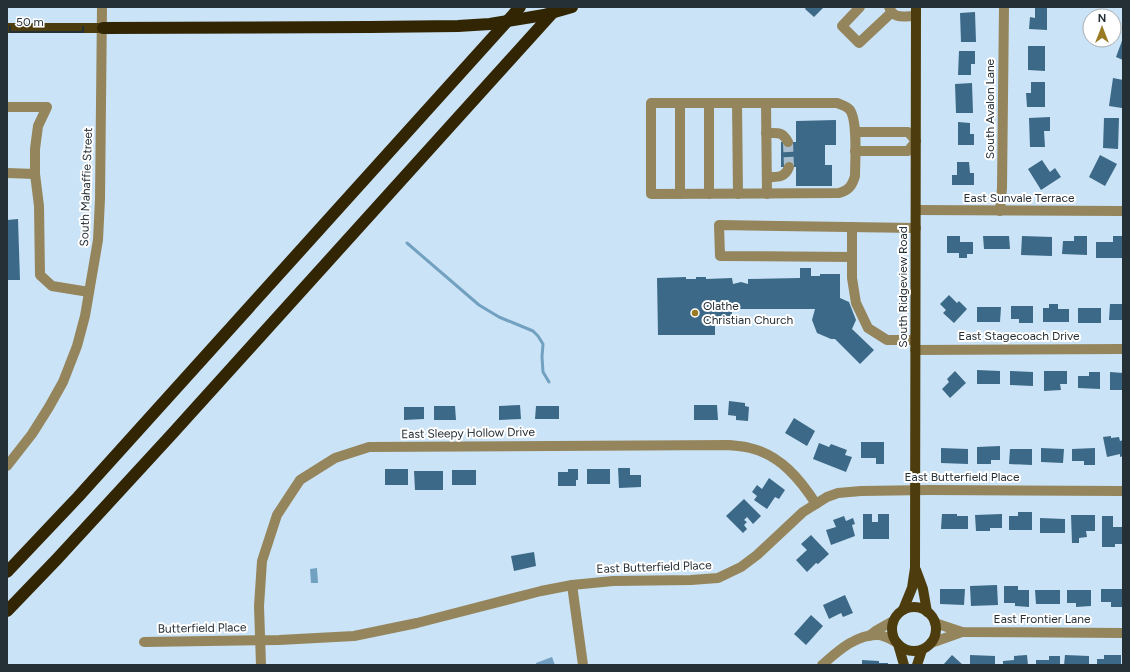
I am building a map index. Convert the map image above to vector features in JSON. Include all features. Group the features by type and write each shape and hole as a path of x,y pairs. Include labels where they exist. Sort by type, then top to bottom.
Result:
{"highway":[{"path":"7,572 84,491 520,7"},
{"path":"7,610 57,559 172,434 558,7"},
{"path":"103,28 458,26 490,24 544,15 572,7"}],"main road":[{"name":"South Ridgeview Road","path":"915,568 916,11"},
{"path":"7,28 103,28"},
{"path":"904,665 897,643 892,635 892,628 893,621 902,610 912,588 915,568"},
{"path":"915,568 923,589 927,612"},
{"path":"897,643 907,650 922,650 931,643 935,634 935,623 930,614 917,607 910,607 902,610"},
{"path":"917,665 922,650"}],"street":[{"name":"South Mahaffie Street","path":"7,466 32,434 50,407 63,382 77,346 89,292 98,240 100,199 103,28 102,7"},
{"path":"860,7 842,26 859,43 890,10 898,17 916,11"},
{"name":"South Avalon Lane","path":"1000,211 1002,188 1004,7"},
{"path":"651,104 709,104 845,105 850,110 854,119 855,176 853,184 848,190 839,194 651,194 651,104"},
{"path":"680,104 680,194"},
{"path":"709,104 709,194"},
{"path":"737,104 738,194"},
{"path":"766,104 767,194"},
{"path":"7,107 47,107 38,126 35,149 39,206 40,275 52,286 89,292"},
{"path":"855,132 908,132 916,141 908,150 855,151"},
{"path":"766,133 781,133 785,136 788,142"},
{"path":"767,177 779,177 784,175 789,167"},
{"path":"7,173 36,174"},
{"name":"East Sunvale Terrace","path":"916,210 1123,211"},
{"path":"852,257 720,256 719,225 916,228"},
{"name":"East Stagecoach Drive","path":"852,228 852,278 856,304 868,328 887,340 915,345 1123,349"},
{"name":"East Sleepy Hollow Drive","path":"261,665 259,606 262,561 277,514 300,480 334,458 368,447 728,445 751,448 764,452 787,467 805,486 816,504"},
{"name":"East Butterfield Place","path":"260,640 354,636 417,623 540,591 572,585 612,581 691,580 718,578 741,567 757,555 803,512 827,497 838,493 915,490 1123,491"},
{"path":"572,585 583,665"},
{"path":"869,636 893,621"},
{"path":"935,623 962,632"},
{"path":"931,643 962,632"},
{"name":"East Frontier Lane","path":"962,632 1123,633"},
{"path":"822,665 837,652 851,643 869,636 878,635 886,637 897,643"},
{"name":"Butterfield Place","path":"144,642 260,640"}],"water":[{"path":"317,568 318,583 311,583 310,569"},
{"path":"552,657 555,665 536,665 536,663"}],"building":[{"path":"806,7 824,7 814,17 805,9"},
{"path":"1035,7 1047,7 1047,30 1029,29 1030,17 1035,18"},
{"path":"975,12 976,42 961,42 960,13"},
{"path":"1123,38 1123,60 1116,57 1119,48 1122,48"},
{"path":"1028,46 1045,46 1045,71 1028,70"},
{"path":"959,51 975,51 975,64 971,64 971,75 958,75"},
{"path":"1113,78 1123,80 1122,108 1109,106"},
{"path":"1031,82 1045,82 1045,107 1027,107 1026,93 1031,93"},
{"path":"972,83 973,113 956,113 955,84"},
{"path":"1050,117 1050,131 1044,131 1045,147 1030,147 1029,118"},
{"path":"1104,118 1119,118 1118,149 1103,148"},
{"path":"836,120 836,145 825,145 825,165 832,165 832,186 796,186 796,167 781,167 781,142 796,142 796,121"},
{"path":"958,122 970,123 970,134 974,134 974,145 958,145"},
{"path":"1100,155 1117,164 1105,186 1089,177"},
{"path":"1042,160 1050,172 1055,168 1061,177 1041,190 1028,169"},
{"path":"957,162 969,162 970,173 974,173 974,185 952,185 952,175 957,175"},
{"path":"18,219 20,280 7,280 7,220"},
{"path":"947,236 960,236 960,242 973,242 973,254 967,254 967,258 959,258 959,253 947,253"},
{"path":"983,236 1009,236 1010,249 984,249"},
{"path":"1022,236 1052,237 1052,256 1021,255"},
{"path":"1074,236 1087,236 1087,255 1062,254 1063,241 1074,241"},
{"path":"1113,236 1123,236 1123,258 1096,258 1096,242 1113,242"},
{"name":"Olathe Christian Church","path":"800,268 811,268 811,276 820,276 820,274 840,274 840,298 849,302 856,320 852,329 874,350 860,364 835,339 831,339 817,333 812,320 815,309 732,309 732,317 715,317 715,335 658,335 657,278 732,278 733,284 741,282 748,284 748,279 800,278"},
{"path":"949,295 957,303 959,301 967,309 954,323 943,313 946,310 940,304"},
{"path":"1049,304 1058,304 1058,309 1069,309 1069,322 1043,322 1043,308 1049,308"},
{"path":"1110,304 1123,304 1123,320 1109,320"},
{"path":"1011,306 1033,306 1033,323 1019,323 1019,319 1011,319"},
{"path":"977,307 1001,307 1000,322 977,322"},
{"path":"1078,308 1101,308 1101,323 1078,323"},
{"path":"977,370 1000,371 1000,384 977,384"},
{"path":"955,371 966,383 950,398 942,389 949,382 947,379"},
{"path":"1010,371 1033,372 1033,386 1010,385"},
{"path":"1044,371 1067,371 1067,384 1060,384 1061,390 1044,391"},
{"path":"1089,372 1100,372 1100,389 1078,388 1078,376 1089,376"},
{"path":"1110,372 1123,373 1123,390 1110,390"},
{"path":"729,401 745,403 745,406 749,407 748,421 736,420 736,416 728,415"},
{"path":"520,405 521,419 499,420 499,406"},
{"path":"694,405 717,405 718,420 694,420"},
{"path":"434,406 455,406 456,420 434,420"},
{"path":"536,406 559,406 559,419 535,419"},
{"path":"404,407 424,407 424,419 404,420"},
{"path":"794,418 815,431 807,446 785,433"},
{"path":"1111,436 1111,438 1119,437 1120,441 1123,440 1123,456 1120,457 1120,454 1107,457 1103,437"},
{"path":"861,442 884,442 884,464 876,464 876,458 861,458"},
{"path":"819,443 829,447 831,444 847,450 845,455 852,457 846,472 813,459"},
{"path":"1000,446 1000,460 991,460 991,464 977,464 977,447"},
{"path":"941,448 968,449 968,464 941,463"},
{"path":"1041,448 1064,449 1063,463 1041,462"},
{"path":"1095,448 1095,465 1084,465 1084,461 1072,461 1072,449"},
{"path":"1010,449 1032,449 1032,465 1009,464"},
{"path":"618,468 630,468 630,475 641,475 641,487 619,488"},
{"path":"385,469 408,469 408,485 385,485"},
{"path":"568,469 578,469 578,480 576,480 576,486 558,486 558,472 568,472"},
{"path":"587,469 610,469 610,484 587,484"},
{"path":"452,470 476,470 476,485 452,485"},
{"path":"414,471 443,471 443,490 415,490"},
{"path":"769,478 785,490 779,499 775,497 767,509 754,500 757,496 752,492 757,485 762,489"},
{"path":"744,499 761,516 753,524 747,517 744,520 747,522 744,525 747,529 743,533 726,516"},
{"path":"1018,512 1032,512 1032,530 1009,530 1009,516 1018,516"},
{"path":"863,514 872,514 872,522 878,522 878,514 889,514 889,539 863,539"},
{"path":"942,514 968,516 968,529 941,529"},
{"path":"1002,514 1002,528 990,528 990,531 976,531 975,515"},
{"path":"1071,515 1095,515 1095,531 1086,531 1087,537 1079,538 1079,543 1072,543"},
{"path":"844,516 846,521 853,518 855,524 852,525 855,536 831,545 826,530 836,527 833,520"},
{"path":"1102,516 1113,516 1113,527 1123,527 1123,544 1115,544 1115,547 1102,547"},
{"path":"1040,518 1065,519 1065,533 1040,533"},
{"path":"811,535 829,554 818,564 816,563 807,572 796,560 807,550 801,544"},
{"path":"534,552 536,566 514,571 511,556"},
{"path":"997,585 998,605 971,606 970,586"},
{"path":"1004,586 1018,586 1018,590 1029,590 1029,607 1015,606 1015,603 1004,603"},
{"path":"940,589 965,589 964,605 940,604"},
{"path":"1101,589 1123,589 1123,607 1111,607 1111,602 1101,602"},
{"path":"1035,590 1060,590 1060,604 1036,604"},
{"path":"1067,590 1091,590 1091,606 1076,607 1076,603 1067,603"},
{"path":"845,595 853,613 843,617 841,613 829,619 823,605"},
{"path":"811,615 823,626 806,645 794,634"},
{"path":"952,655 963,665 943,665"},
{"path":"970,655 995,656 995,665 970,665"},
{"path":"1027,655 1028,665 1003,665 1003,661 1014,660 1014,656"},
{"path":"1065,655 1089,656 1089,665 1064,665"},
{"path":"1104,655 1121,655 1121,665 1097,665 1097,659 1104,659"},
{"path":"1049,656 1060,656 1060,665 1036,665 1036,660 1049,660"},
{"path":"862,660 879,661 879,663 888,663 888,665 862,665"}],"waterway":[{"path":"407,243 479,305 499,317 533,331 543,344 543,372 549,382"}],"tunnel":[{"path":"788,142 789,167"}],"place":[{"name":"Olathe Christian Church","path":"695,313"}]}
